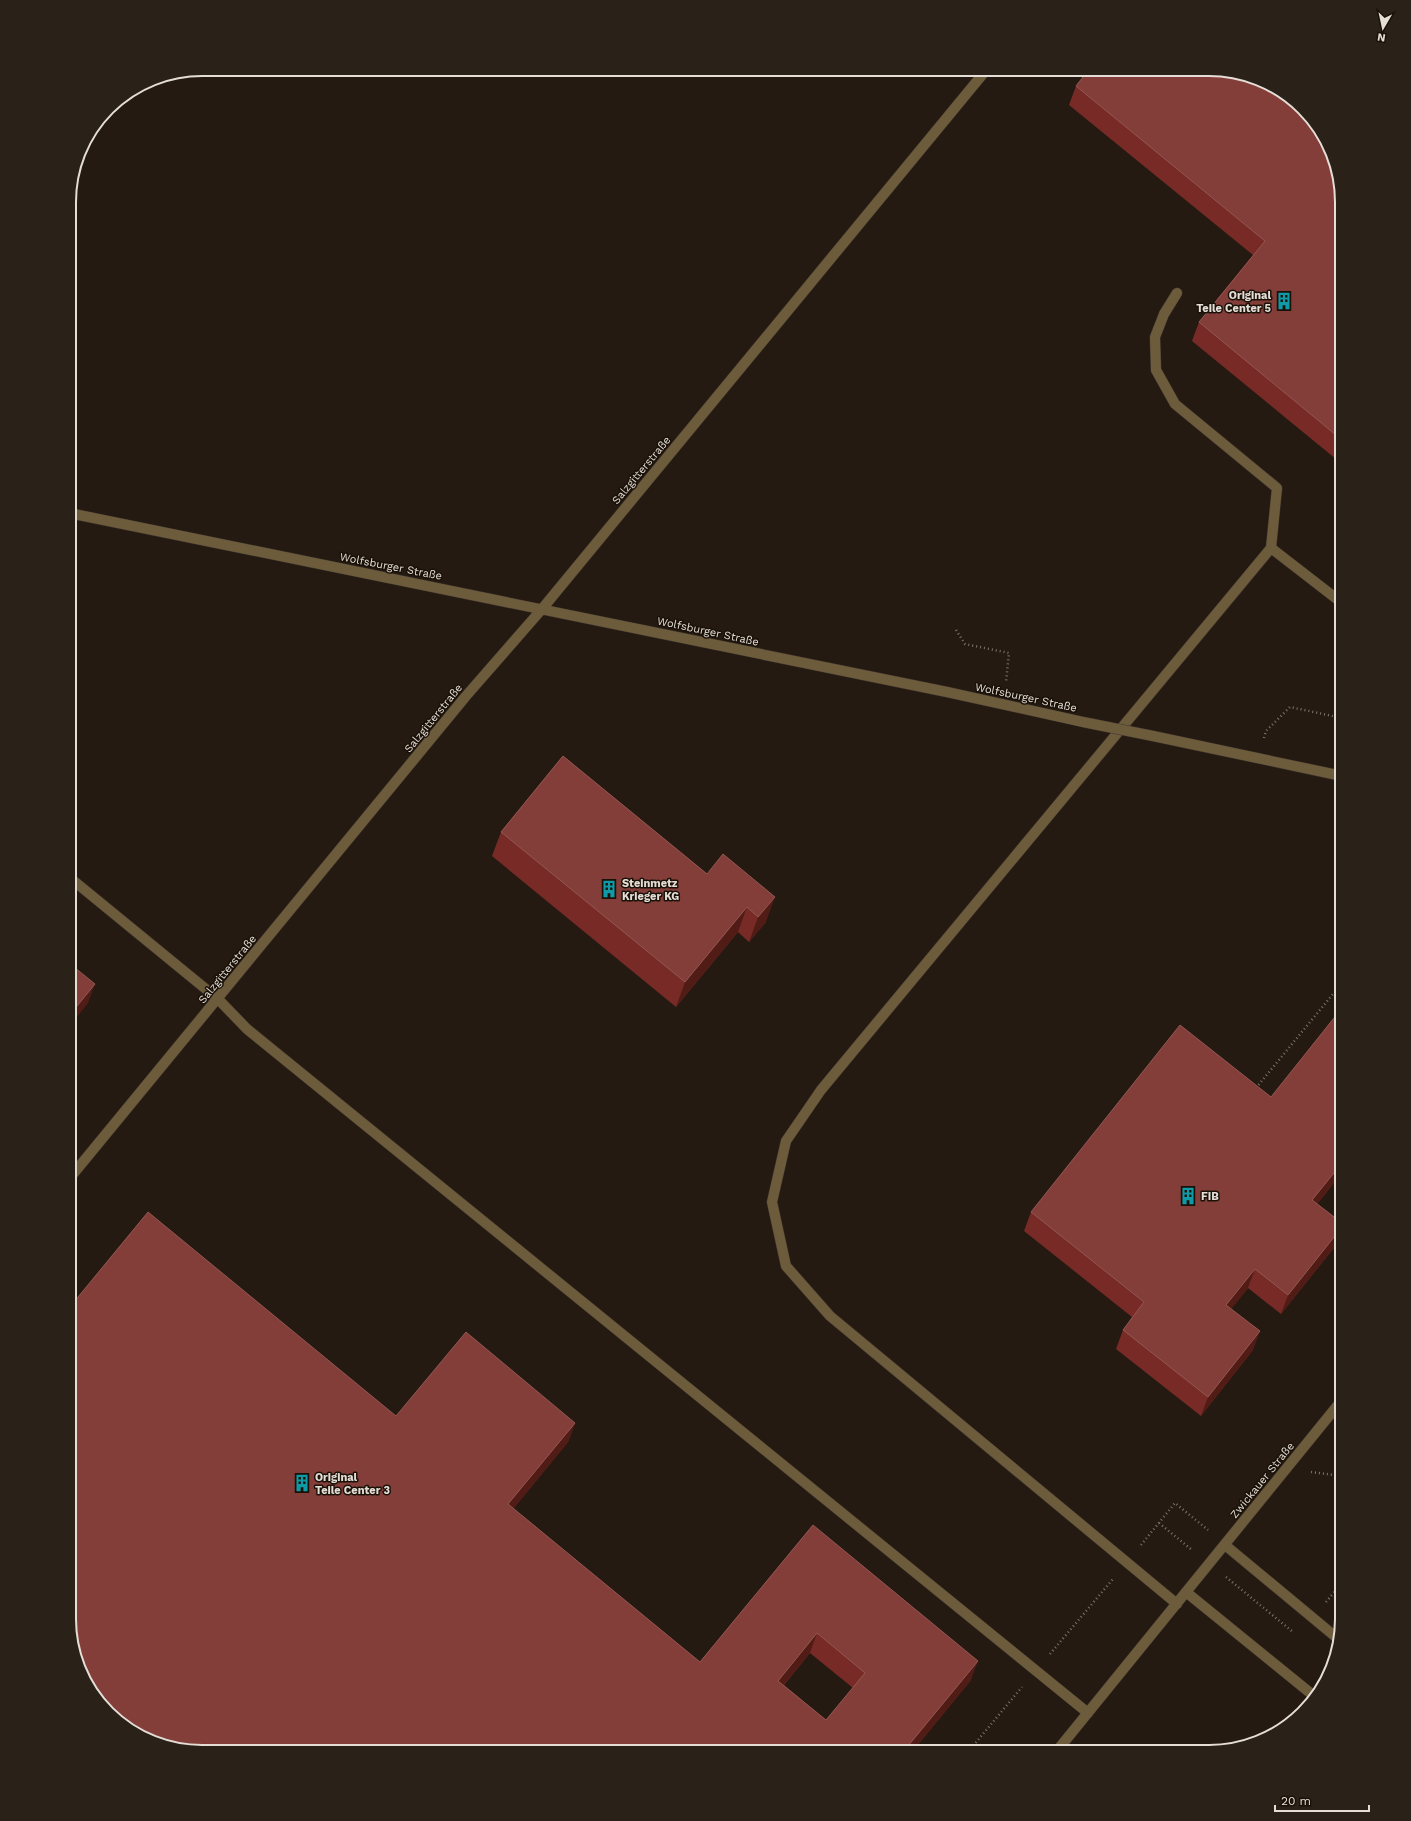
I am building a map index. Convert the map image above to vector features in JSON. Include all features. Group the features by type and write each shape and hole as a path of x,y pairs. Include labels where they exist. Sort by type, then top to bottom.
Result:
{"street":[{"name":"Salzgitterstraße","path":"76,1171 466,696 542,609 981,76"},
{"path":"1177,294 1164,314 1154,336 1156,370 1175,404 1277,488 1271,548 821,1090 786,1141 772,1202 786,1266 830,1316 1177,1604"},
{"name":"Wolfsburger Straße","path":"76,514 542,609 1335,774"},
{"path":"1271,548 1335,597"},
{"path":"76,883 218,999 247,1029 1088,1713"},
{"name":"Zwickauer Straße","path":"1062,1745 1226,1545 1335,1409"},
{"path":"1226,1545 1334,1636"},
{"path":"1186,1592 1311,1693"}],"path":[{"path":"956,630 965,644 1009,653 1003,705"},
{"path":"1259,758 1266,731 1290,707 1335,717"},
{"path":"1254,1090 1335,992"},
{"path":"1294,1460 1310,1472 1335,1475"},
{"path":"1149,1535 1175,1503 1226,1545"}],"building":[{"name":"Original Teile Center 5","path":"1084,76 1217,76 1234,78 1257,86 1279,97 1304,119 1314,132 1328,161 1334,185 1335,434 1199,322 1265,241 1076,86"},
{"name":"Steinmetz Krieger KG","path":"563,756 707,874 723,854 775,897 758,917 747,907 685,982 501,832"},
{"path":"76,969 95,984 76,1007"},
{"name":"FIB","path":"1335,1017 1335,1172 1312,1200 1335,1218 1335,1236 1288,1295 1255,1269 1226,1305 1260,1331 1208,1397 1123,1330 1144,1302 1031,1212 1180,1025 1271,1097"},
{"name":"Original Teile Center 3","path":"148,1212 396,1416 466,1332 575,1423 508,1504 700,1662 813,1525 978,1661 909,1745 202,1745 169,1741 146,1732 119,1714 97,1689 80,1652 77,1636 76,1299","holes":["817,1633 865,1673 826,1720 778,1681"]}],"place":[{"name":"Original Teile Center 5","path":"1284,301"},
{"name":"Steinmetz Krieger KG","path":"609,889"},
{"name":"FIB","path":"1188,1196"},
{"name":"Original Teile Center 3","path":"302,1483"}]}
